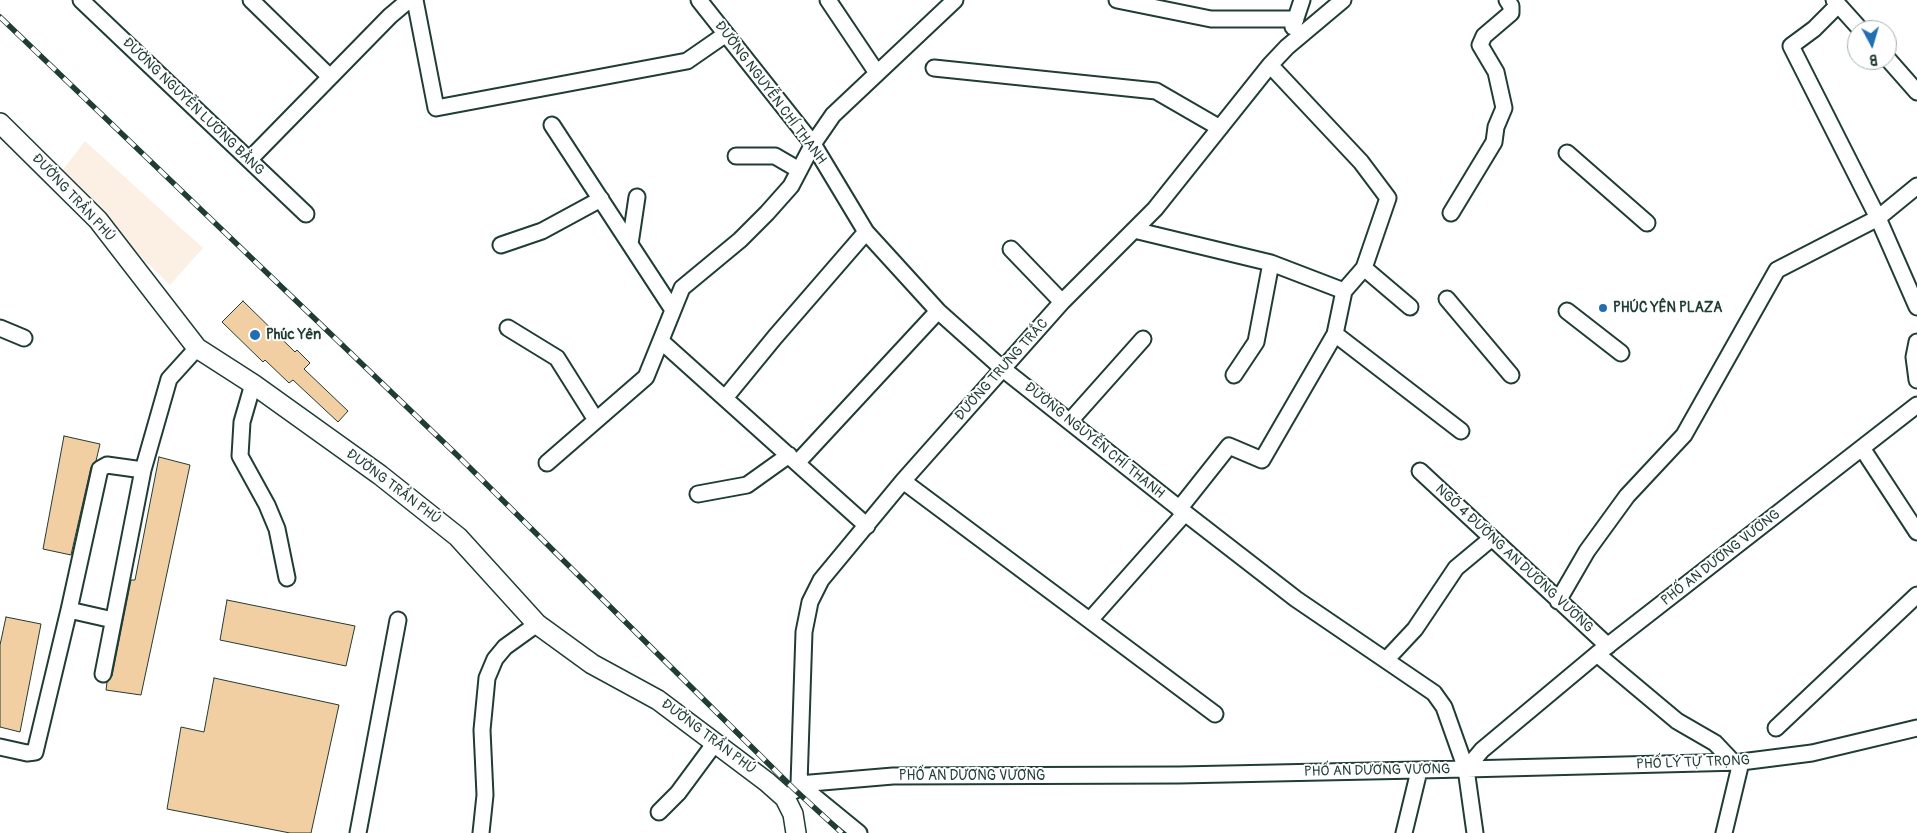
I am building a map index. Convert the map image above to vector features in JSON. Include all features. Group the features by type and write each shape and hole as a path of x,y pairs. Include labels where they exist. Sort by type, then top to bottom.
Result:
{"main road":[{"name":"ĐƯỜNG TRẦN PHÚ","path":"0,122 98,220 197,348 254,384 380,475 458,537 537,624 592,664 658,700 767,782 785,798 793,814 796,833"}],"street":[{"name":"ĐƯỜNG NGUYỄN LƯƠNG BẰNG","path":"81,0 306,214"},
{"path":"251,0 330,77"},
{"path":"249,160 390,16 409,0"},
{"path":"415,0 436,108 687,61 726,34"},
{"name":"ĐƯỜNG NGUYỄN CHÍ THANH","path":"699,0 812,144 866,232 938,311 1004,369 1296,599 1434,693 1444,708 1466,769 1475,833"},
{"path":"828,0 877,73"},
{"path":"1117,0 1211,19 1296,19"},
{"path":"1287,47 1302,0"},
{"name":"ĐƯỜNG TRƯNG TRẮC","path":"799,784 804,632 810,602 821,580 903,481 1062,302 1155,209 1270,65 1287,47 1343,0"},
{"path":"1451,213 1494,142 1496,127 1504,108 1496,72 1480,45 1484,36 1511,13 1511,6 1507,0"},
{"path":"547,463 646,377 682,288 740,240 767,213 791,186 812,144 833,115 950,2"},
{"path":"1852,20 1836,2 1814,29 1791,46 1878,218 1917,307"},
{"path":"1090,620 1182,511 1229,446 1262,460 1335,334 1344,291 1364,268 1388,198 1360,162 1270,65"},
{"path":"934,68 1156,91 1220,128"},
{"path":"1897,69 1917,92"},
{"path":"552,125 673,310"},
{"path":"1567,153 1647,223"},
{"path":"736,156 775,156 799,170"},
{"path":"1558,600 1587,551 1627,496 1684,435 1777,270 1878,218 1917,186"},
{"path":"630,244 637,197"},
{"path":"501,245 542,231 600,199"},
{"path":"1134,230 1271,263 1344,291"},
{"path":"725,398 774,337 866,232"},
{"path":"1011,249 1062,302"},
{"path":"1234,375 1256,342 1271,263"},
{"path":"1364,268 1410,307"},
{"path":"1447,299 1511,375"},
{"path":"698,494 747,485 793,459 938,311"},
{"path":"1567,311 1621,352"},
{"path":"0,328 24,338"},
{"path":"508,328 557,358 596,420"},
{"path":"1335,334 1461,432"},
{"path":"1070,421 1143,339"},
{"path":"662,341 867,526"},
{"path":"1917,342 1914,356 1917,380"},
{"path":"103,674 143,470 169,379 197,348"},
{"path":"254,384 242,422 239,445 240,456 277,529 287,578"},
{"name":"PHỐ AN DƯƠNG VƯƠNG","path":"799,784 893,776 1179,775 1466,769 1482,750 1603,650 1917,405"},
{"path":"1862,448 1917,532"},
{"path":"0,747 27,753 35,752 100,469 107,465 143,470"},
{"name":"NGÕ 4 ĐƯỜNG AN DƯƠNG VƯƠNG","path":"1420,472 1558,600 1603,650 1676,721 1715,743 1737,762"},
{"path":"903,481 1216,714"},
{"path":"1386,660 1415,629 1456,568 1492,538"},
{"path":"1776,728 1917,595"},
{"path":"69,610 113,620"},
{"path":"358,833 398,620"},
{"path":"482,833 485,795 482,730 487,678 495,659 505,647 537,624"},
{"name":"PHỐ LÝ TỰ TRỌNG","path":"1466,769 1737,762 1812,753 1917,728"},
{"path":"659,812 678,793 715,742"},
{"path":"1724,833 1737,762"},
{"path":"1404,833 1419,771"},
{"path":"785,798 799,784 859,833"}],"shaded area":[{"path":"85,141 203,248 170,285 58,176"}],"building":[{"path":"243,301 295,352 297,350 310,363 304,369 348,411 338,422 293,380 289,383 265,360 263,362 222,322"},
{"path":"64,436 100,444 96,461 91,467 71,555 43,549"},
{"path":"159,457 190,465 141,695 106,690 107,682 112,676 131,580 135,580"},
{"path":"227,600 355,626 346,666 220,640"},
{"path":"6,617 41,624 20,732 0,727 0,645"},
{"path":"214,678 339,705 311,833 290,833 167,809 181,727 204,732"}],"railway":[{"path":"0,17 458,456 794,789 842,833"}],"place":[{"name":"PHÚC YÊN PLAZA","path":"1603,308"},
{"name":"Phúc Yên","path":"255,335"}]}
